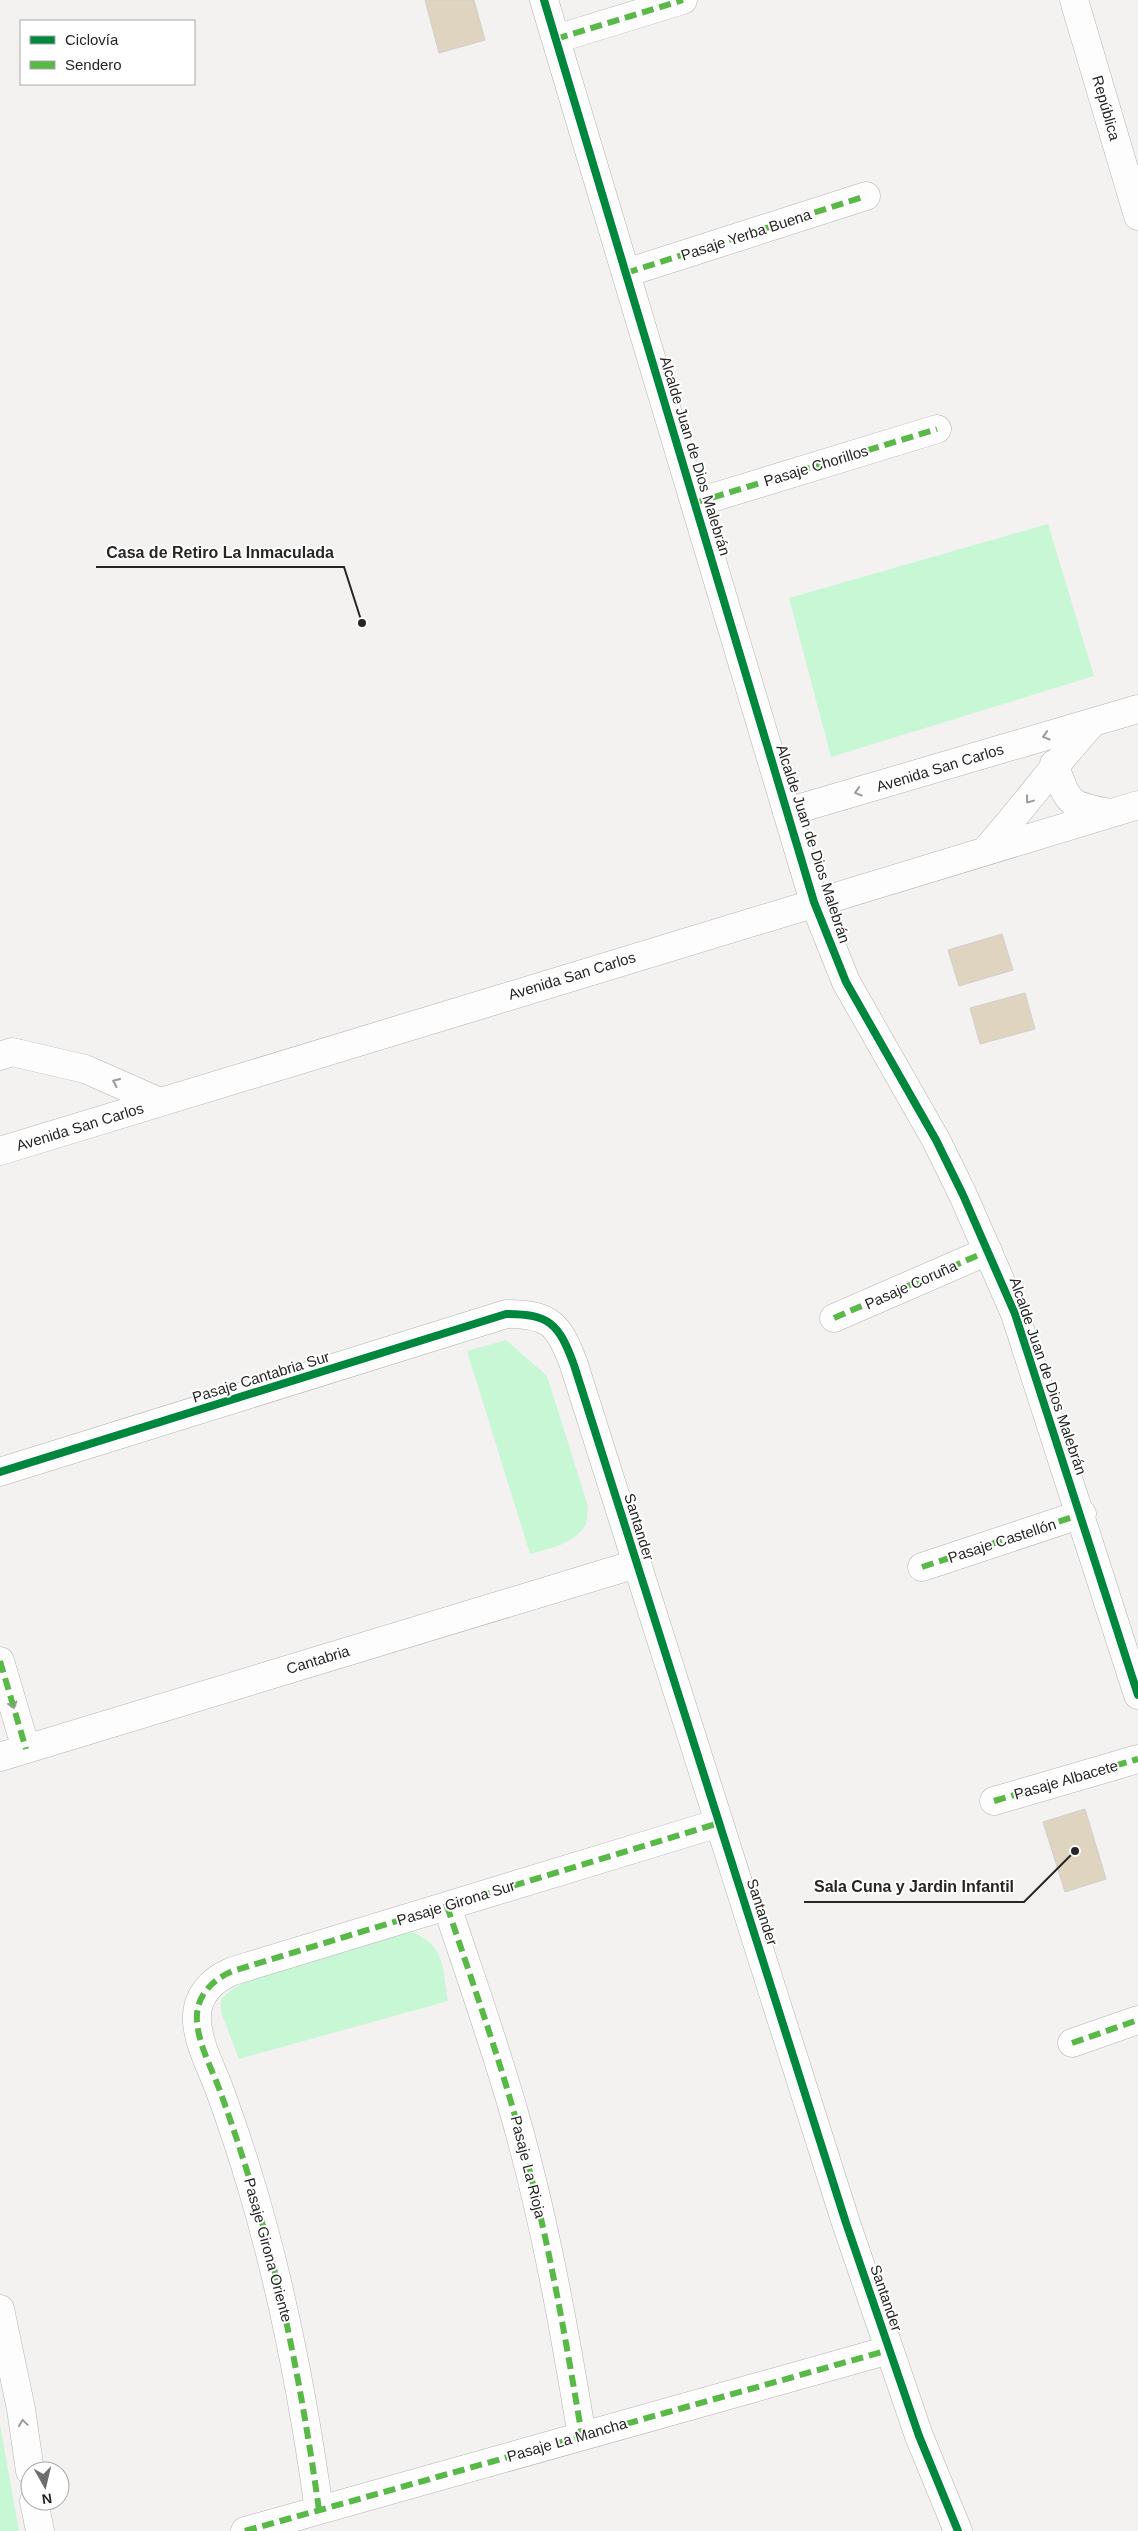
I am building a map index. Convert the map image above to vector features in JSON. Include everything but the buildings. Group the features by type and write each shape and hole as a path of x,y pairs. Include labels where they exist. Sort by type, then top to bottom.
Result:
{"street":[{"name":"Alcalde Juan de Dios Malebrán","path":"544,0 814,902 846,982 936,1140 1015,1314 1082,1514 1138,1695"},
{"path":"556,39 683,0"},
{"name":"República","path":"1074,0 1138,216"},
{"name":"Pasaje Yerba Buena","path":"626,273 866,196"},
{"name":"Pasaje Chorillos","path":"695,503 937,429"},
{"name":"Avenida San Carlos","path":"787,812 1138,709"},
{"path":"985,851 1026,804 1054,764 1093,722"},
{"name":"Avenida San Carlos","path":"1054,764 1067,799 1081,808 1110,813"},
{"name":"Avenida San Carlos","path":"0,1151 1138,805"},
{"name":"Avenida San Carlos","path":"0,1056 12,1052 85,1069 160,1102"},
{"name":"Pasaje Coruña","path":"834,1318 988,1251"},
{"name":"Pasaje Cantabria Sur","path":"0,1472 506,1314 530,1314"},
{"name":"Santander","path":"530,1314 552,1324 566,1343 889,2350 919,2436 958,2531"},
{"name":"Pasaje Castellón","path":"922,1567 1082,1514"},
{"name":"Cantabria","path":"0,1757 636,1564"},
{"path":"0,1661 26,1749"},
{"name":"Pasaje Albacete","path":"994,1801 1138,1759"},
{"name":"Pasaje Girona Sur","path":"202,1997 209,1985 233,1971 719,1823"},
{"name":"Pasaje La Rioja","path":"447,1906 483,2010 512,2108 542,2223 565,2329 582,2436"},
{"name":"Pasaje Girona Oriente","path":"202,1997 197,2010 200,2035 240,2149 269,2248 290,2334 319,2510"},
{"path":"1072,2043 1138,2020"},
{"path":"0,2309 19,2400 28,2461"},
{"name":"Pasaje La Mancha","path":"245,2531 889,2350"},
{"path":"36,2511 40,2531"}],"green space":[{"path":"1048,524 1094,676 831,757 789,598"},
{"path":"506,1340 547,1376 588,1506 586,1524 574,1537 560,1545 530,1554 467,1351"},
{"path":"410,1931 422,1937 436,1950 443,1968 448,2001 239,2059 221,2012 221,1999 231,1990 247,1981"},
{"path":"0,2424 19,2531 0,2531"}],"marked path":[{"path":"556,39 683,0"},
{"path":"626,273 866,196"},
{"path":"695,503 937,429"},
{"path":"834,1318 988,1251"},
{"path":"922,1567 1082,1514"},
{"path":"0,1661 26,1749"},
{"path":"994,1801 1138,1759"},
{"path":"319,2510 300,2389 284,2310 264,2230 241,2153 198,2031 197,2013 206,1990 218,1979 233,1971 719,1823"},
{"path":"447,1906 499,2063 526,2155 553,2275 582,2436"},
{"path":"1072,2043 1138,2020"},
{"path":"245,2531 889,2350"}],"cycle path":[{"path":"544,0 814,902 846,982 936,1140 963,1195 1015,1314 1138,1695"},
{"path":"0,1472 506,1314 533,1316 551,1324 563,1340 574,1365 846,2223 919,2436 958,2531"}],"place":[{"name":"Casa de Retiro La Inmaculada","path":"362,623"},
{"name":"Sala Cuna y Jardin Infantil","path":"1075,1851"}]}
